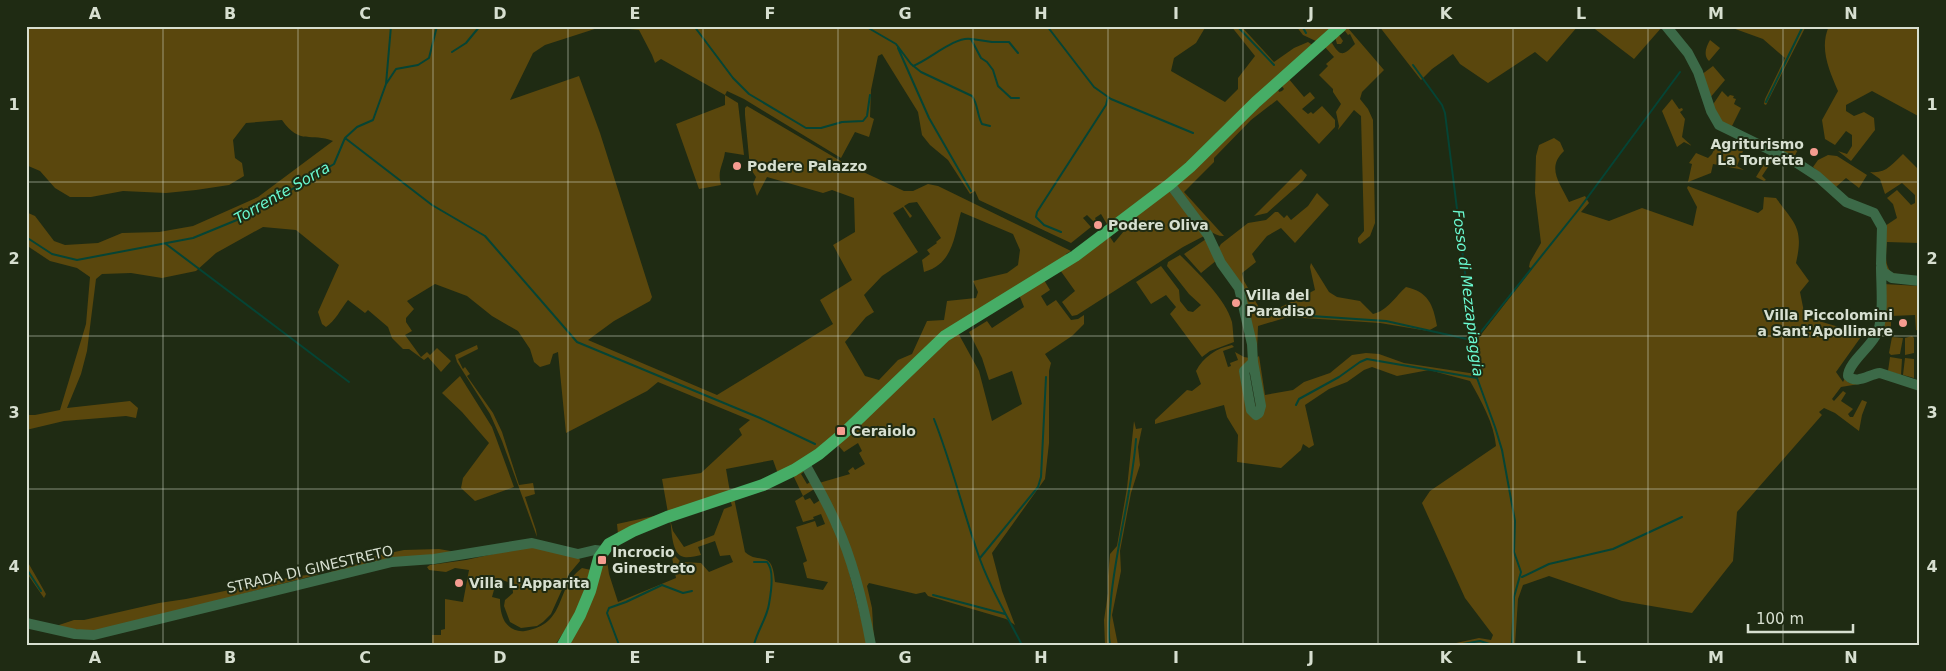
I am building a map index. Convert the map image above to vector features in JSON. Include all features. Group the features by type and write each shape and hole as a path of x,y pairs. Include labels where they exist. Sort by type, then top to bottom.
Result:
{"main road":[{"path":"563,645 585,605 602,551 611,543 646,525 763,486 805,464 844,433 945,336 1075,256 1170,184 1256,102 1341,26"}],"street":[{"path":"1666,26 1688,53 1719,125 1798,163 1818,176 1845,200 1875,214 1882,227 1878,331 1849,370 1848,376 1852,380 1856,380 1880,373 1920,386"},
{"path":"1170,184 1205,231 1221,264 1239,288 1252,344 1253,362"},
{"path":"1881,267 1890,277 1920,281"},
{"path":"805,464 843,540 865,616 870,645"},
{"name":"STRADA DI GINESTRETO","path":"26,623 75,634 94,635 392,562 434,559 532,542 575,553 595,550 602,551"}],"shaded area":[{"path":"26,26 604,26 545,45 533,53 510,100 579,76 600,133 652,297 650,301 614,321 588,340 717,395 833,324 820,300 852,280 833,245 855,232 854,198 832,190 823,193 767,177 757,196 753,184 756,177 750,168 745,115 745,108 747,106 844,163 904,191 913,191 928,184 938,186 1071,251 1066,254 1067,257 982,307 821,449 778,474 773,460 726,469 730,492 618,534 617,524 668,513 662,479 701,473 742,435 739,429 750,420 658,382 647,391 566,433 558,352 553,354 550,364 540,367 534,362 530,349 518,331 492,316 467,296 435,284 407,301 414,309 406,318 406,322 412,331 405,335 421,357 427,352 430,355 437,348 451,361 441,372 428,357 424,360 409,349 403,349 392,338 388,327 368,310 365,313 348,300 326,327 322,324 318,312 339,265 296,230 263,227 216,253 196,271 162,278 131,273 102,274 96,279 87,351 81,374 67,408 130,401 138,408 136,418 126,416 64,421 26,430 26,401 28,415 60,410 86,324 90,277 77,268 50,261 26,245 26,212 35,216 54,241 65,245 98,243 122,233 159,232 193,226 258,197 333,141 300,136 288,128 282,120 246,123 233,140 235,158 242,163 244,176 229,185 166,193 123,191 91,197 70,197 55,188 40,171 26,165","holes":["917,202 941,238 927,250 930,254 922,260 924,272 934,268 947,256 954,240 961,212 1013,234 1020,250 1018,265 1007,273 973,281 978,292 976,298 947,301 944,320 927,321 912,354 898,360 879,380 865,376 845,342 866,317 874,312 864,295 882,276 918,252 893,213 903,207 910,218 912,216 904,206"]},
{"path":"627,26 1206,26 1196,43 1174,58 1171,71 1225,102 1238,89 1238,78 1255,56 1231,26 1241,26 1274,62 1294,48 1308,42 1314,46 1189,165 1108,226 1101,214 1095,218 1097,222 1095,223 1087,215 1083,218 1091,227 1071,243 979,200 975,191 970,194 948,160 930,145 922,135 918,112 882,54 878,56 871,90 870,117 874,119 869,137 855,132 841,158 744,99 727,91 725,95 661,59 655,63 639,30 629,29"},
{"path":"1296,26 1338,26 1318,42 1303,35"},
{"path":"1379,26 1578,26 1547,62 1535,52 1488,83 1460,64 1453,54 1432,69 1421,80"},
{"path":"1591,26 1661,26 1662,27 1634,59"},
{"path":"1727,26 1806,26 1766,105 1764,104 1765,99 1785,58 1763,39"},
{"path":"1829,26 1920,26 1920,117 1872,91 1846,105 1846,111 1854,116 1864,112 1874,118 1875,130 1851,161 1838,151 1847,154 1852,146 1852,135 1846,131 1835,145 1825,139 1822,120 1838,91 1826,59 1825,42"},
{"path":"1347,27 1384,70 1362,92 1360,99 1368,109 1373,120 1375,223 1370,236 1360,244 1358,238 1364,231 1361,116 1354,110 1338,130 1336,112 1341,104 1333,89 1319,75 1328,66 1326,64 1334,57 1324,46 1332,43 1340,53 1343,53 1355,44 1350,34 1348,35 1345,31 1339,35 1343,41 1341,44 1337,44 1335,37"},
{"path":"1710,40 1720,48 1709,61 1706,51"},
{"path":"1713,66 1725,80 1709,99 1701,75"},
{"path":"1288,78 1304,97 1310,92 1315,98 1302,109 1308,114 1311,112 1313,114 1322,106 1335,120 1335,127 1319,144 1277,100 1251,120 1214,158 1214,162 1184,192 1224,236 1217,235 1203,225 1196,217 1175,187 1278,89 1279,92 1282,91 1284,89 1281,85"},
{"path":"1722,91 1728,97 1730,95 1734,96 1733,98 1736,99 1734,104 1741,108 1731,128 1722,123 1712,106"},
{"path":"725,95 738,103 744,155 725,152 720,172 721,185 699,189 676,124 725,105"},
{"path":"1672,99 1679,109 1682,108 1683,110 1680,112 1685,119 1682,137 1692,146 1684,142 1677,147 1662,111"},
{"path":"1554,138 1560,142 1564,151 1556,163 1555,170 1569,202 1585,196 1589,203 1581,212 1609,221 1642,208 1693,226 1697,207 1687,188 1688,186 1758,213 1763,209 1764,197 1776,198 1793,221 1798,234 1799,242 1796,263 1809,281 1800,292 1805,317 1863,334 1836,372 1843,382 1845,378 1849,383 1859,384 1841,387 1832,399 1834,401 1843,391 1846,393 1841,401 1853,409 1848,414 1850,417 1853,417 1862,400 1867,402 1859,431 1835,413 1824,408 1819,412 1822,415 1737,512 1733,561 1692,613 1622,601 1549,576 1523,585 1518,599 1515,645 1447,645 1479,638 1491,640 1493,635 1465,598 1422,503 1430,491 1496,446 1490,421 1470,381 1429,370 1397,376 1372,367 1364,370 1347,382 1329,389 1305,405 1314,445 1309,448 1303,444 1301,450 1281,468 1237,462 1238,435 1227,417 1224,405 1155,424 1155,420 1187,390 1192,391 1201,384 1196,371 1207,357 1221,348 1232,345 1234,347 1223,351 1228,367 1231,366 1230,363 1238,360 1235,352 1250,358 1246,365 1256,417 1255,359 1259,356 1265,395 1293,390 1304,382 1330,373 1352,355 1366,353 1379,354 1404,363 1476,374 1476,341 1532,269 1529,267 1530,262 1541,243 1535,193 1536,156 1539,145"},
{"path":"1718,141 1743,151 1737,166 1744,170 1713,164 1711,173 1688,182 1692,164 1689,163 1696,153 1708,158"},
{"path":"1795,141 1801,144 1794,157 1780,152 1787,142 1793,144"},
{"path":"1770,154 1780,161 1777,163 1772,161 1762,176 1766,180 1764,181 1756,177"},
{"path":"1903,154 1920,171 1920,243 1887,242 1887,263 1892,273 1914,277 1920,275 1920,278 1891,275 1887,270 1884,258 1885,226 1897,218 1893,204 1887,198 1897,190 1911,205 1915,203 1915,195 1902,183 1885,194 1880,179 1870,172 1885,170"},
{"path":"1828,155 1837,156 1867,175 1859,188 1846,178 1836,187 1851,201 1813,167 1818,160"},
{"path":"1301,169 1307,175 1303,181 1267,213 1254,216"},
{"path":"1170,190 1204,236 1183,247 1077,315 1072,316 1062,302 1075,291 1060,270 1110,237 1114,243 1133,217"},
{"path":"1317,193 1329,205 1295,243 1281,228 1267,236 1252,254 1256,262 1242,273 1244,281 1261,311 1271,312 1315,290 1310,267 1311,263 1329,292 1337,297 1360,301 1373,314 1387,307 1406,287 1420,292 1428,300 1434,311 1437,326 1428,331 1380,323 1288,317 1258,326 1257,352 1243,294 1218,249 1221,244 1248,223 1266,220 1275,212 1278,212 1284,218 1287,215 1291,220 1308,206"},
{"path":"1206,239 1217,260 1201,273 1184,254"},
{"path":"1180,255 1224,304 1232,322 1234,342 1210,351 1202,357 1170,314 1176,307 1166,295 1151,304 1136,282 1161,266 1179,290 1180,301 1188,311 1193,312 1201,305 1189,294 1167,266 1168,262"},
{"path":"1044,280 1050,290 1041,296 1047,306 1056,300 1071,320 1078,319 1084,315 1084,324 1072,336 1045,354 1051,363 1049,371 1049,443 1045,479 992,553 1002,591 1015,625 1006,619 928,596 925,592 916,594 869,583 867,586 872,608 874,641 819,483 850,474 848,471 853,467 855,470 865,464 859,453 862,451 858,443 844,452 837,444 957,331 979,371 992,421 1022,404 1012,371 989,380 982,358 969,332 987,321 992,328 1024,307 1018,292"},
{"path":"1883,284 1920,286 1920,331 1916,330 1915,315 1891,316 1891,331 1882,331"},
{"path":"1912,336 1914,338 1914,353 1905,355 1905,338"},
{"path":"1892,337 1903,338 1900,354 1891,355 1889,353"},
{"path":"477,345 478,349 458,359 463,369 465,367 470,374 467,376 493,413 502,432 519,485 533,483 535,494 525,497 537,537 502,441 490,414 457,362 455,355"},
{"path":"1890,357 1902,359 1901,375 1888,371"},
{"path":"1905,358 1914,359 1914,378 1903,375"},
{"path":"460,376 492,427 514,487 475,501 461,488 463,478 489,443 462,412 442,393"},
{"path":"1134,421 1136,429 1142,428 1138,447 1140,465 1131,493 1120,551 1121,571 1112,615 1118,645 1105,645 1104,620 1108,593 1110,554 1117,546 1127,488"},
{"path":"806,470 801,474 807,484 812,481 816,488 803,496 793,475"},
{"path":"803,496 805,500 810,498 814,504 822,499 841,541 868,645 567,645 606,554 609,574 618,602 676,578 671,552 681,562 701,563 709,572 733,562 730,555 720,556 715,541 698,547 701,555 684,557 680,555 674,547 670,519 673,531 684,547 714,535 724,509 732,506 730,499 734,498 745,552 750,556 768,561 773,571 775,582 823,590 828,582 807,578 803,563 807,561 796,527 815,521 817,527 825,524 821,514 813,517 814,519 803,522 795,501"},
{"path":"529,546 579,557 580,561 569,574 551,614 537,626 521,628 510,622 504,606 505,600 513,593 512,586 506,581 497,579 492,597 500,599 504,619 514,630 525,631 539,627 548,621 555,613 573,576 582,568 591,570 586,590 577,609 555,645 432,645 432,635 441,635 441,630 445,629 445,599 463,602 469,570 455,568 446,572 429,570 427,567"},
{"path":"439,549 456,552 327,573 361,563 361,559 404,550"},
{"path":"26,559 46,594 44,598 26,572"},
{"path":"320,574 100,631 84,632 56,626 74,620 84,620 159,603 297,576"}],"waterway":[{"path":"386,84 391,26"},
{"name":"Torrente Sorra","path":"26,237 52,254 77,260 193,238 249,215 334,164 345,138 357,127 373,120 386,84 396,69 418,65 429,58 437,26"},
{"path":"452,52 466,43 480,26"},
{"path":"694,26 733,78 749,94 806,128 821,128 842,122 863,121 867,116 870,95"},
{"path":"865,26 896,44 911,64 921,72 972,96 982,124 990,126"},
{"path":"1047,26 1094,87 1111,99 1193,133"},
{"path":"1237,26 1274,65"},
{"path":"1302,26 1306,33"},
{"path":"1766,102 1803,26"},
{"path":"913,66 957,41 971,39 981,58 993,70 998,86 1011,98 1019,98"},
{"path":"972,39 1009,42 1018,53"},
{"path":"898,48 929,118 971,191"},
{"name":"Fosso di Mezzapiaggia","path":"1413,65 1442,105 1445,113 1468,297 1476,338 1477,378 1502,450 1515,521 1514,552 1521,572 1514,597 1512,645"},
{"path":"1476,338 1579,209 1680,72"},
{"path":"1061,232 1044,225 1036,217 1037,212 1106,105 1108,97"},
{"path":"345,138 432,205 485,236 577,342 760,418 815,444"},
{"path":"166,244 349,382"},
{"path":"1265,315 1386,321 1476,341"},
{"path":"1296,405 1299,399 1367,359 1477,378"},
{"path":"980,558 1038,487 1041,477 1046,377"},
{"path":"934,419 981,563 1022,645"},
{"path":"1110,645 1109,622 1113,579 1131,479 1136,439"},
{"path":"1522,577 1549,564 1613,549 1682,517"},
{"path":"754,562 767,562 771,570 772,582 768,609 754,645"},
{"path":"26,568 41,591"},
{"path":"619,645 607,613 609,608 662,585 683,593 692,591"},
{"path":"933,595 1005,614"},
{"path":"1457,645 1480,641 1493,645"}],"place":[{"name":"Agriturismo La Torretta","path":"1814,152"},
{"name":"Podere Palazzo","path":"737,166"},
{"name":"Podere Oliva","path":"1098,225"},
{"name":"Villa del Paradiso","path":"1236,303"},
{"name":"Villa Piccolomini a Sant'Apollinare","path":"1903,323"},
{"name":"Ceraiolo","path":"841,431"},
{"name":"Incrocio Ginestreto","path":"602,560"},
{"name":"Villa L'Apparita","path":"459,583"}]}
